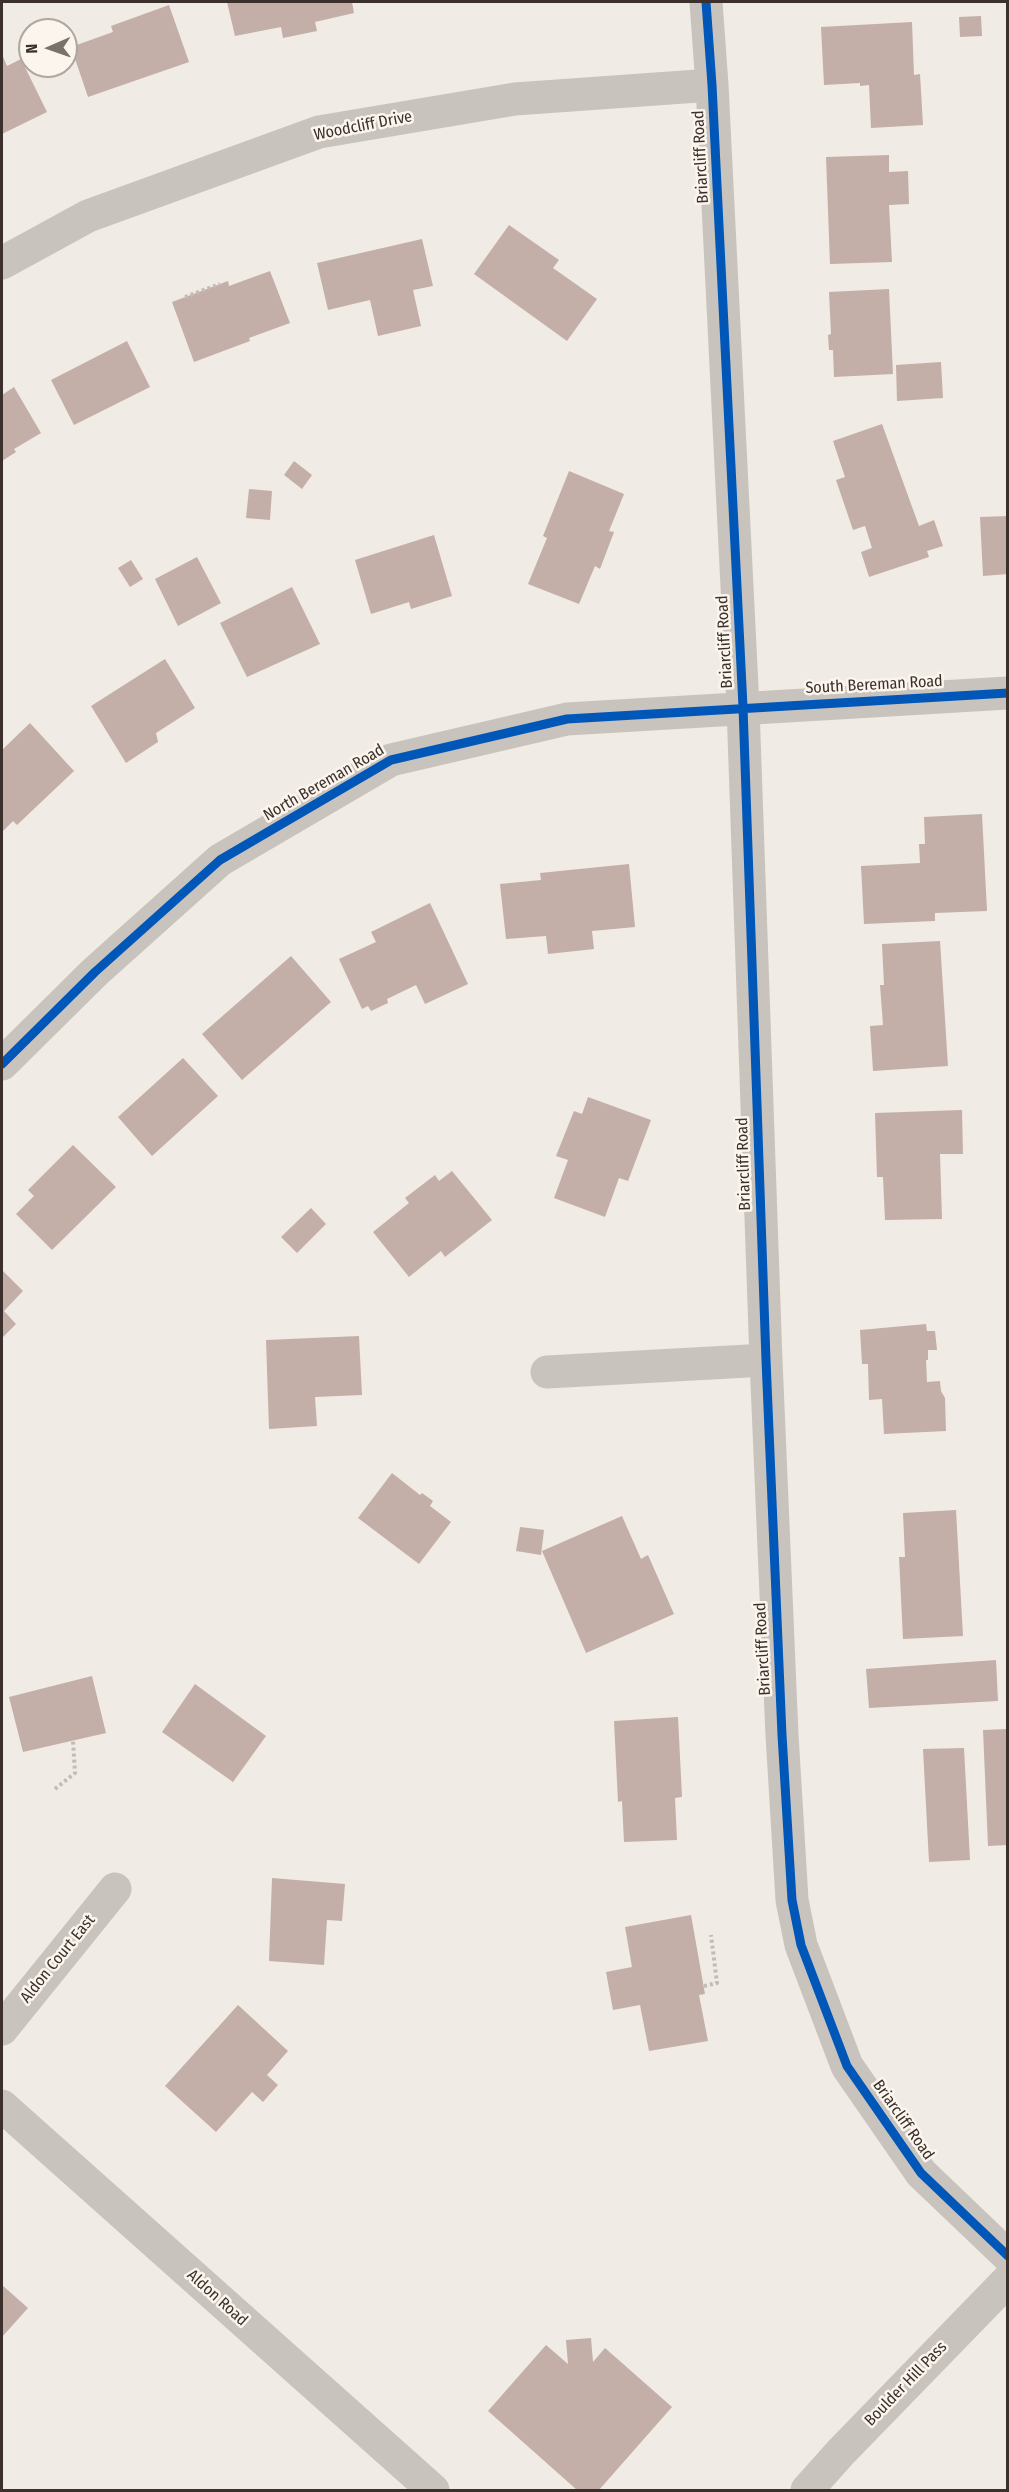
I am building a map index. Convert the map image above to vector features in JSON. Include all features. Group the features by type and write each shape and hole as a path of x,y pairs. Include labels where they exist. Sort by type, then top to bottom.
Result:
{"street":[{"name":"Briarcliff Road","path":"706,2 743,707 766,1360 791,1888 801,1945 847,2066 921,2173 1008,2256"},
{"name":"Woodcliff Drive","path":"2,263 88,216 319,132 515,99 712,85"},
{"name":"South Bereman Road","path":"743,707 1008,693"},
{"name":"North Bereman Road","path":"2,1064 95,972 220,860 391,760 567,719 743,707"},
{"path":"547,1372 766,1360"},
{"name":"Aldon Court East","path":"2,2029 115,1889"},
{"name":"Aldon Road","path":"2,2106 433,2490"},
{"name":"Boulder Hill Pass","path":"807,2490 1008,2280"}],"path":[{"path":"185,297 220,284"},
{"path":"55,1789 75,1773 73,1741"},
{"path":"704,1986 717,1983 711,1935"}],"building":[{"path":"227,2 352,2 354,13 315,22 317,31 283,38 281,27 235,36"},
{"path":"169,5 189,62 88,97 78,68 78,44 113,32 111,26"},
{"path":"981,16 982,36 960,37 959,17"},
{"path":"912,22 914,75 920,74 923,125 871,128 869,85 860,86 860,83 824,85 821,27"},
{"path":"2,54 7,66 18,60 18,78 30,78 47,112 2,134"},
{"path":"889,155 889,172 908,171 909,204 889,205 892,262 830,264 826,157"},
{"path":"509,225 559,260 553,268 597,299 567,341 474,274"},
{"path":"422,239 433,286 413,290 421,326 378,336 370,300 328,310 317,263"},
{"path":"270,271 290,323 194,362 172,302 228,281 229,286"},
{"path":"889,289 893,374 834,377 833,350 829,350 828,335 831,334 829,292"},
{"path":"127,341 150,387 74,425 51,380"},
{"path":"941,362 943,398 897,401 896,365"},
{"path":"14,387 41,433 14,449 16,452 2,461 2,395"},
{"path":"882,424 919,526 934,520 943,546 927,551 929,557 869,577 861,552 872,548 865,526 853,530 836,480 845,477 833,441"},
{"path":"294,461 312,475 302,489 284,475"},
{"path":"569,471 624,494 609,531 614,532 600,569 595,566 579,604 528,584 547,538 543,536"},
{"path":"249,489 272,491 270,520 246,518"},
{"path":"1008,516 1008,574 983,576 980,517"},
{"path":"434,535 452,596 411,609 409,602 371,614 355,560"},
{"path":"197,557 221,603 178,626 155,579"},
{"path":"131,560 143,579 130,587 118,568"},
{"path":"292,587 320,644 247,677 220,623"},
{"path":"165,659 195,708 156,733 158,742 126,763 91,706"},
{"path":"30,723 74,771 17,825 13,821 2,832 2,750"},
{"path":"982,814 987,911 935,913 935,921 864,924 861,866 920,863 919,844 925,844 924,817"},
{"path":"629,864 635,927 592,931 594,949 548,954 546,936 506,939 500,884 541,880 540,873"},
{"path":"430,903 468,984 425,1004 416,985 387,999 388,1003 371,1011 368,1006 362,1009 339,959 376,942 371,932"},
{"path":"940,941 948,1066 873,1071 870,1026 883,1025 880,985 884,985 882,944"},
{"path":"291,956 331,1002 242,1080 202,1034"},
{"path":"183,1058 218,1096 152,1156 118,1117"},
{"path":"588,1097 651,1120 628,1181 619,1178 605,1217 554,1198 568,1160 556,1156 574,1111 582,1114"},
{"path":"962,1110 963,1154 940,1154 942,1219 885,1220 883,1177 877,1177 875,1113"},
{"path":"73,1145 116,1187 52,1250 16,1214 34,1196 28,1190"},
{"path":"452,1171 492,1220 445,1257 441,1251 409,1277 373,1232 409,1203 405,1198 435,1175 439,1181"},
{"path":"311,1208 326,1224 297,1253 281,1237"},
{"path":"2,1270 23,1291 4,1311 16,1324 2,1338"},
{"path":"926,1324 927,1331 935,1331 937,1350 928,1350 927,1382 940,1381 941,1391 945,1398 946,1431 884,1434 882,1399 869,1400 868,1364 862,1364 860,1330"},
{"path":"359,1336 362,1395 315,1397 317,1426 269,1429 266,1340"},
{"path":"392,1473 420,1495 422,1493 433,1501 430,1506 451,1522 419,1564 358,1518"},
{"path":"956,1510 963,1636 903,1639 899,1557 905,1557 903,1513"},
{"path":"622,1516 641,1559 648,1555 674,1614 586,1653 542,1551"},
{"path":"520,1527 544,1530 541,1555 516,1551"},
{"path":"996,1660 998,1701 869,1708 866,1669"},
{"path":"92,1676 106,1733 23,1752 9,1697"},
{"path":"195,1684 266,1736 233,1782 162,1732"},
{"path":"678,1717 682,1797 675,1798 677,1840 624,1842 622,1801 618,1802 614,1721"},
{"path":"1008,1729 1008,1845 988,1846 983,1730"},
{"path":"964,1748 970,1860 929,1862 923,1749"},
{"path":"272,1878 345,1884 342,1921 327,1920 324,1965 269,1961"},
{"path":"691,1915 705,1994 699,1995 708,2041 649,2051 640,2005 613,2010 606,1972 632,1967 625,1927"},
{"path":"238,2005 288,2051 267,2075 278,2085 263,2102 252,2092 216,2132 165,2086"},
{"path":"2,2285 28,2308 2,2337"},
{"path":"591,2338 593,2362 605,2348 672,2407 599,2490 577,2490 488,2411 546,2345 568,2364 566,2340"}],"cycle path":[{"path":"706,2 743,707 766,1360 782,1735 792,1900 801,1945 847,2066 921,2173 1008,2256"},
{"path":"2,1064 95,972 220,860 391,760 567,719 1008,693"}]}
